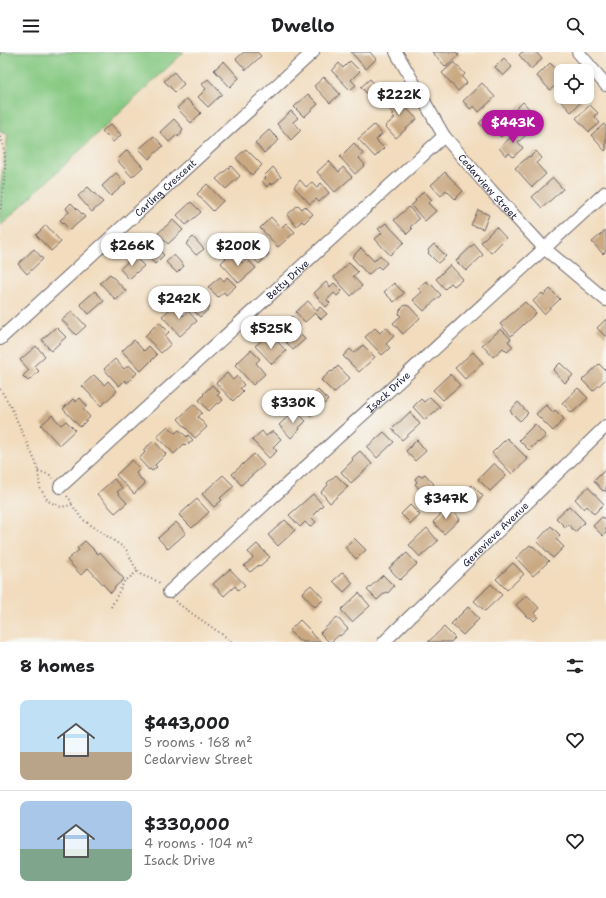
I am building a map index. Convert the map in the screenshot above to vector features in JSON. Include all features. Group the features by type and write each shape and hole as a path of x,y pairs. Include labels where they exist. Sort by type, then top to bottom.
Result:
{"street":[{"name":"Carling Crescent","path":"0,339 313,52"},
{"name":"Cedarview Street","path":"396,52 444,136 544,248 606,300"},
{"path":"578,52 606,84"},
{"name":"Betty Drive","path":"60,487 444,136"},
{"name":"Isack Drive","path":"169,592 606,192"},
{"name":"Genevieve Avenue","path":"384,642 606,426"}],"path":[{"path":"0,54 4,52"},
{"path":"0,137 3,144 6,164 0,211"},
{"path":"38,471 50,475"},
{"path":"71,501 72,505"},
{"path":"111,607 124,582 138,571"},
{"path":"180,605 232,642"}],"green space":[{"path":"0,52 184,52 0,226 0,189 8,134 0,132"}],"building":[{"path":"244,52 257,52 261,56 246,70 236,59"},
{"path":"351,52 370,52 376,59 366,69"},
{"path":"432,52 456,52 459,55 446,67"},
{"path":"522,52 536,52 542,59 531,69 519,55"},
{"path":"504,58 512,67 503,76 495,67"},
{"path":"224,61 239,78 230,87 214,70"},
{"path":"350,61 360,71 351,80 356,85 350,90 332,71 339,63 343,68"},
{"path":"454,62 465,74 462,77 467,83 458,91 442,73"},
{"path":"550,63 554,67 554,87 550,90 537,76"},
{"path":"174,72 184,84 175,92 164,81"},
{"path":"324,77 340,94 330,103 314,86"},
{"path":"208,79 222,94 208,107 198,97 206,89 202,84"},
{"path":"370,79 379,89 370,97 361,87"},
{"path":"482,83 495,97 479,112 474,106 470,109 463,101"},
{"path":"308,94 318,104 304,117 294,107"},
{"path":"393,94 417,119 396,138 385,126 395,118 392,115 394,114 383,103"},
{"path":"187,99 201,113 191,123 177,108"},
{"path":"523,102 537,117 533,121 529,116 520,124 511,114"},
{"path":"564,104 579,104 571,112"},
{"path":"590,105 598,113 594,116 600,123 589,132 576,118"},
{"path":"291,111 298,118 293,122 301,130 291,140 277,124"},
{"path":"492,111 507,131 501,137 493,128 488,133 479,123"},
{"path":"174,119 183,129 181,132 182,133 178,137 177,135 169,142 160,132"},
{"path":"111,124 121,135 113,142 102,131"},
{"path":"604,124 606,127 605,151 591,135"},
{"path":"374,125 382,134 376,140 384,148 375,157 358,139"},
{"path":"520,129 526,135 518,142 523,148 513,157 509,153 506,156 499,148"},
{"path":"269,130 279,140 264,153 255,143"},
{"path":"154,136 163,146 149,159 139,149"},
{"path":"354,143 363,154 359,158 365,165 355,174 340,157"},
{"path":"246,149 262,165 252,175 236,158"},
{"path":"127,150 143,167 132,177 117,160"},
{"path":"536,151 542,158 536,163 546,174 532,187 515,168"},
{"path":"329,161 339,172 343,167 352,177 335,192 317,172"},
{"path":"231,166 240,176 226,189 216,179"},
{"path":"273,167 281,177 272,185 270,183 267,187 262,181 266,178 264,176"},
{"path":"445,172 463,191 455,199 446,190 441,196 431,185"},
{"path":"116,173 126,183 111,196 102,186"},
{"path":"553,178 563,189 542,208 532,197"},
{"path":"300,180 306,187 312,182 317,187 321,183 329,193 319,202 316,199 310,204 294,187"},
{"path":"207,184 223,201 213,211 197,194"},
{"path":"88,187 103,202 92,212 78,196"},
{"path":"424,191 432,200 428,203 436,211 425,221 411,206"},
{"path":"191,202 201,212 186,225 177,215"},
{"path":"71,203 85,217 70,230 60,220 69,212 66,208"},
{"path":"298,205 302,209 305,206 313,214 304,223 302,221 296,226 287,215"},
{"path":"409,207 419,219 410,227 412,229 407,234 394,220"},
{"path":"478,210 489,215 483,229 471,225"},
{"path":"271,217 281,228 286,223 295,232 278,247 260,228"},
{"path":"173,220 183,230 168,244 158,233"},
{"path":"386,223 404,242 390,255 375,239 382,233 378,229"},
{"path":"46,225 61,242 51,251 36,235"},
{"path":"496,227 506,238 491,253 481,242"},
{"path":"606,230 606,251 603,254 592,242"},
{"path":"259,235 267,243 263,247 269,254 259,264 242,246 253,236 255,239"},
{"path":"193,237 204,249 196,255 186,244"},
{"path":"150,240 164,255 155,264 141,249"},
{"path":"434,244 446,256 438,263 428,253 428,250"},
{"path":"474,244 483,255 466,271 456,261"},
{"path":"361,248 374,261 380,255 387,263 381,269 378,266 368,275 352,257"},
{"path":"34,249 43,259 27,274 18,264"},
{"path":"232,252 242,263 247,259 256,268 239,283 221,263"},
{"path":"174,255 184,266 177,273 166,262"},
{"path":"134,256 144,266 129,279 120,269"},
{"path":"349,263 358,272 353,276 362,286 351,296 334,277"},
{"path":"450,265 463,279 454,286 451,283 445,289 436,279"},
{"path":"110,274 126,291 116,300 100,283"},
{"path":"220,277 224,281 227,277 236,286 226,295 224,292 218,297 208,287"},
{"path":"426,281 430,285 431,284 441,295 424,311 413,300 422,292 418,288"},
{"path":"326,282 330,287 334,283 342,291 337,296 334,293 327,300 330,303 326,307 314,293"},
{"path":"394,283 404,293 394,302 384,292"},
{"path":"201,289 208,297 204,301 210,308 200,317 183,300 194,290 197,293"},
{"path":"550,289 560,299 544,314 533,301 542,293 544,295"},
{"path":"95,291 104,301 89,314 80,304"},
{"path":"308,301 317,311 320,307 327,314 321,319 315,313 305,322 296,312"},
{"path":"525,302 536,313 511,336 500,324"},
{"path":"405,305 409,306 420,318 403,334 393,323 401,316 399,314 400,310"},
{"path":"174,306 183,316 188,311 197,321 180,336 162,316"},
{"path":"72,311 86,326 76,335 62,320"},
{"path":"292,316 300,325 295,329 305,339 293,350 276,330"},
{"path":"606,319 606,337 597,328"},
{"path":"159,322 169,332 165,336 171,344 161,353 145,336"},
{"path":"56,327 66,337 51,351 42,340"},
{"path":"386,327 394,336 386,344 390,348 382,355 365,337 375,328 380,333"},
{"path":"501,329 511,339 508,341 513,347 507,352 503,348 493,357 482,345"},
{"path":"266,337 272,344 276,340 286,351 272,364 255,346"},
{"path":"134,340 144,351 149,346 157,355 141,371 122,351"},
{"path":"363,345 375,357 359,372 343,356 350,349 354,353"},
{"path":"36,346 45,356 34,366 39,371 28,381 23,376 29,370 20,360"},
{"path":"251,350 260,359 256,363 265,374 253,385 235,365"},
{"path":"473,352 483,363 465,379 455,368"},
{"path":"115,359 124,369 129,365 137,373 127,383 125,380 119,386 104,369"},
{"path":"560,363 573,375 565,383 553,370"},
{"path":"599,364 606,371 606,379 593,391 582,380"},
{"path":"338,366 350,378 334,393 321,380"},
{"path":"227,373 233,380 237,376 244,385 240,388 243,391 233,401 216,383"},
{"path":"450,374 460,385 443,400 433,390"},
{"path":"94,375 104,385 108,381 117,391 101,406 82,386"},
{"path":"212,385 220,393 217,395 223,400 219,404 217,403 209,411 199,400"},
{"path":"578,388 588,398 572,413 562,403"},
{"path":"318,390 328,400 311,416 301,406"},
{"path":"430,397 440,407 425,420 413,407 421,399 424,402"},
{"path":"80,398 87,406 83,409 90,417 80,427 63,409 73,399 76,402"},
{"path":"518,402 528,413 520,421 510,411"},
{"path":"194,404 202,413 198,417 207,427 195,438 178,419"},
{"path":"546,405 553,412 555,410 564,419 553,431 536,414"},
{"path":"295,410 306,421 291,438 279,425"},
{"path":"410,412 420,424 402,440 392,429"},
{"path":"52,415 61,425 66,421 75,430 59,445 41,425"},
{"path":"535,424 546,436 529,450 519,440"},
{"path":"168,426 175,433 179,430 193,440 188,444 184,444 174,454 157,436"},
{"path":"262,431 266,436 273,431 281,439 273,447 277,451 269,458 252,440"},
{"path":"384,432 394,442 377,458 367,447"},
{"path":"507,438 528,459 512,474 492,453"},
{"path":"417,440 426,451 415,461 406,451"},
{"path":"154,441 166,454 155,465 157,467 152,471 150,469 149,470 139,459 145,452 143,450"},
{"path":"360,451 372,464 351,483 341,472 353,460 352,458"},
{"path":"254,454 264,465 241,485 232,474"},
{"path":"132,460 140,469 136,473 145,484 134,494 116,475"},
{"path":"494,463 506,476 490,491 478,479"},
{"path":"606,469 606,492 604,490 603,491 594,481"},
{"path":"425,474 434,484 424,494 415,484 417,482 415,479 419,475 421,477"},
{"path":"223,475 234,486 220,498 222,500 214,507 202,494"},
{"path":"336,475 348,487 330,503 321,492 328,485 327,483"},
{"path":"114,479 122,488 117,492 127,503 115,513 97,494"},
{"path":"472,485 483,496 476,504 474,503 466,511 456,500"},
{"path":"588,487 604,504 594,514 587,506 584,509 575,499"},
{"path":"313,494 323,505 311,517 316,522 310,527 305,522 300,527 289,515"},
{"path":"197,499 209,512 192,528 179,515"},
{"path":"410,505 420,515 411,524 401,514"},
{"path":"569,506 585,522 575,532 568,524 565,527 556,518"},
{"path":"449,507 460,519 444,534 433,522"},
{"path":"602,517 606,520 606,533 603,536 593,526"},
{"path":"285,520 295,530 278,546 268,535"},
{"path":"176,522 186,533 168,549 158,538"},
{"path":"551,526 560,535 556,539 564,547 553,558 537,541"},
{"path":"427,528 438,541 420,557 409,545"},
{"path":"354,538 366,550 356,559 345,547"},
{"path":"85,541 98,554 100,552 124,579 114,588 111,593 88,568 81,575 67,560 79,550 77,548"},
{"path":"257,544 270,557 250,572 244,566 253,558 248,552"},
{"path":"530,545 549,561 533,576 516,558"},
{"path":"407,553 417,564 400,580 389,568"},
{"path":"513,563 524,574 507,590 496,579"},
{"path":"230,569 245,585 238,590 235,586 224,596 213,584"},
{"path":"343,572 353,583 344,592 333,581"},
{"path":"383,575 394,586 388,593 386,592 377,600 367,590"},
{"path":"491,584 502,595 485,611 474,601"},
{"path":"311,585 324,599 315,607 302,593"},
{"path":"359,593 370,606 352,622 341,610"},
{"path":"527,595 539,608 534,613 538,617 534,621 530,617 528,618 516,605"},
{"path":"468,607 479,619 463,635 451,624"},
{"path":"337,617 348,629 340,636 339,635 329,642 320,633"},
{"path":"300,620 321,642 303,642 301,640 300,642 289,631"},
{"path":"444,627 455,638 451,642 428,642"}]}
